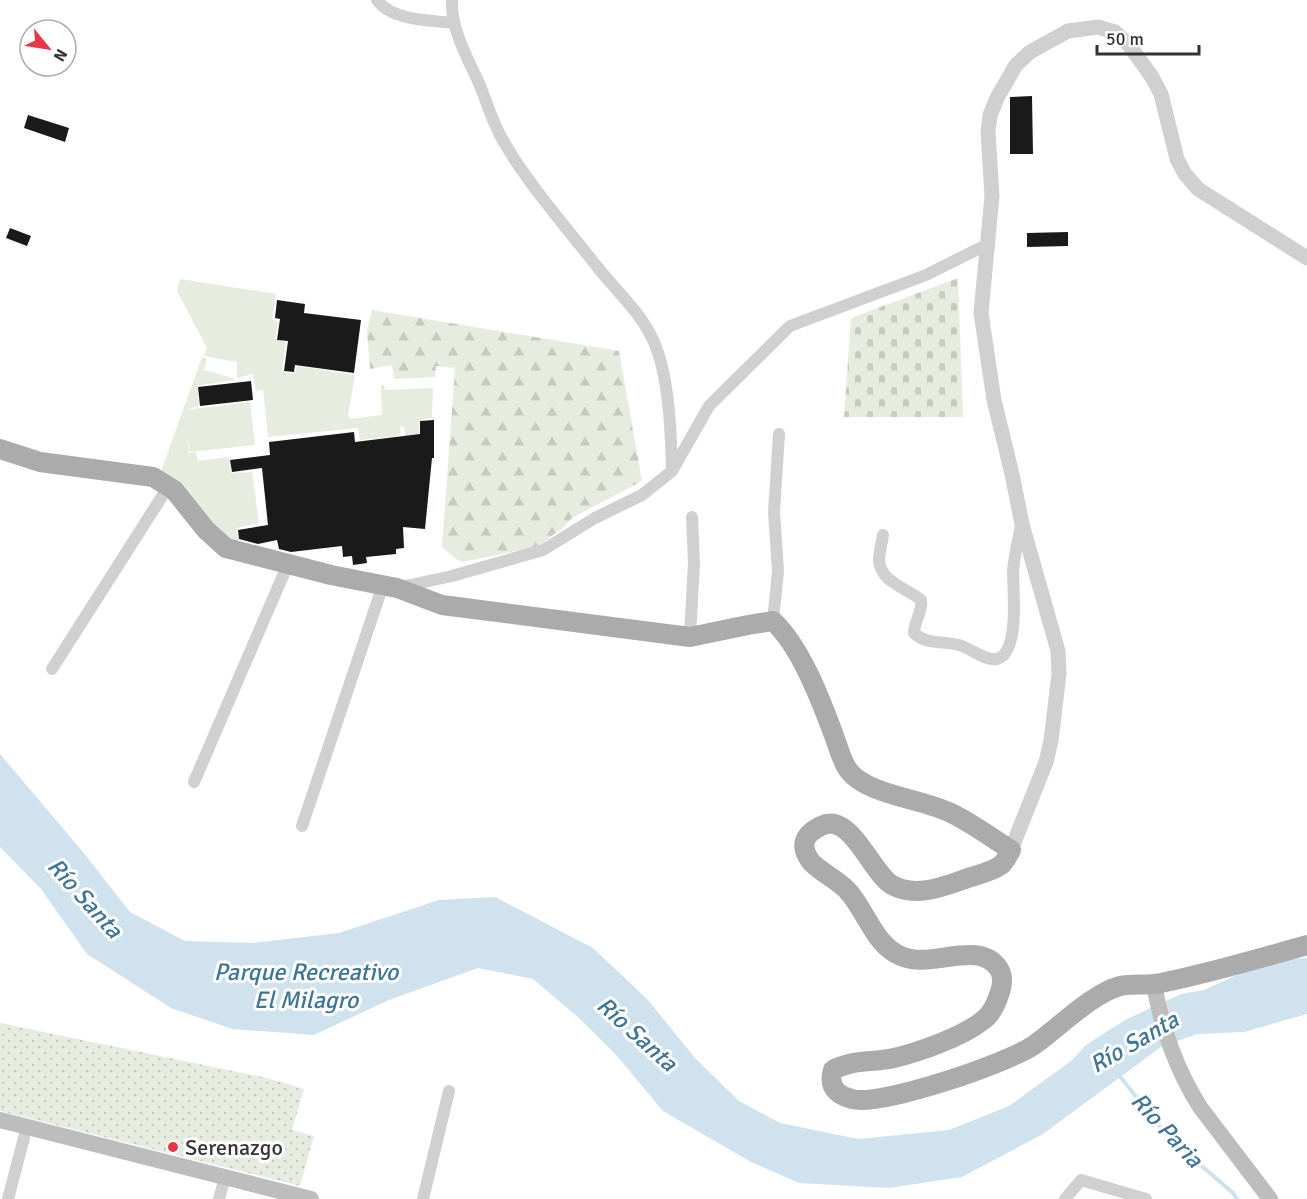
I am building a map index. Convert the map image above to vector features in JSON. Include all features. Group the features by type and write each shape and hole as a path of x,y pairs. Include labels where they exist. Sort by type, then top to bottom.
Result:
{"main road":[{"path":"0,449 40,462 153,477 174,490 206,530 226,548 390,587 442,605 690,637 773,621 785,632 794,646 823,707 847,770 858,781 953,814 1011,850 1001,865 986,872 936,889 921,891 892,885 881,875 850,833 840,826 826,823 809,835 805,841 805,852 812,864 847,890 887,947 901,957 918,960 980,955 993,961 1002,974 1002,988 997,1003 984,1021 951,1038 894,1058 843,1064 833,1070 830,1079 833,1088 839,1094 867,1101 910,1091 999,1064 1032,1047 1103,993 1121,986 1155,992 1307,945"},
{"path":"1155,992 1178,1065 1200,1107 1270,1199"},
{"path":"0,1120 311,1199"}],"street":[{"path":"377,0 383,8 402,15 453,23"},
{"path":"452,0 453,23 505,144 596,266 638,316 655,343 668,403 672,440 672,471"},
{"path":"1011,850 1046,762 1051,741 1059,674 1058,651 1022,524 994,400 981,313 993,196 988,132 990,116 998,96 1016,65 1030,52 1068,31 1098,27 1115,32 1129,45 1161,94 1177,159 1185,174 1198,189 1307,258"},
{"path":"302,826 390,587 452,576 543,550 595,518 642,495 672,471 709,406 790,326 926,275 988,244"},
{"path":"773,621 778,571 774,512 779,434"},
{"path":"52,669 168,486"},
{"path":"690,637 694,573 692,517"},
{"path":"883,535 879,561 883,572 891,581 921,600 921,611 916,620 914,633 927,641 960,645 985,657 995,659 1005,654 1009,647 1015,595 1013,572 1022,524"},
{"path":"194,782 288,564"},
{"path":"423,1199 449,1091"},
{"path":"8,1199 27,1126"},
{"path":"219,1199 225,1177"},
{"path":"1065,1199 1081,1180 1146,1199"}],"green space":[{"path":"958,278 963,417 844,417 851,318"},
{"path":"180,279 276,294 272,320 278,321 275,340 286,342 282,372 295,374 297,366 355,375 348,415 351,419 382,415 381,385 384,385 385,390 433,388 432,418 419,420 419,458 408,458 404,427 400,427 401,433 398,433 398,436 360,440 358,428 268,437 263,390 256,391 253,374 237,378 237,362 204,356 207,348 177,291"},
{"path":"372,310 619,351 642,481 572,518 564,527 537,547 462,562 456,559 442,547 455,368 436,366 435,377 394,379 392,365 370,369 367,331"},
{"path":"202,357 207,359 204,370 234,380 197,386 199,406 185,410 250,402 255,445 190,452 187,437 189,453 196,452 198,461 229,457 231,473 252,472 259,523 237,528 239,546 224,540 160,474"},
{"path":"0,1023 267,1078 304,1089 292,1130 314,1136 300,1186 0,1111"}],"water":[{"name":"Parque Recreativo El Milagro","path":"0,754 83,852 130,912 185,941 252,943 339,933 439,900 495,897 593,948 648,1000 695,1058 739,1101 780,1123 858,1139 949,1130 1009,1106 1071,1061 1086,1045 1125,1020 1181,994 1204,990 1270,960 1307,958 1307,1014 1244,1032 1197,1034 1161,1047 1043,1134 962,1177 889,1188 799,1183 751,1162 663,1111 617,1056 579,1018 533,979 478,968 389,1000 314,1035 232,1029 171,1008 87,954 41,889 0,847"}],"building":[{"path":"1032,96 1033,154 1010,154 1010,97"},
{"path":"28,115 69,128 65,142 24,128"},
{"path":"10,228 31,236 27,246 6,238"},
{"path":"1068,232 1068,246 1027,247 1027,233"},
{"path":"277,300 305,304 304,313 361,320 354,373 295,365 294,372 284,371 288,341 277,340 280,319 275,318"},
{"path":"251,381 253,400 200,406 198,387"},
{"path":"434,420 434,458 432,458 425,529 403,527 404,548 396,549 396,554 366,557 367,563 353,565 352,556 343,557 342,546 291,552 279,549 277,540 258,544 239,539 238,530 268,525 262,468 232,472 230,460 270,455 269,442 354,432 355,442 420,434 420,421"}],"waterway":[{"name":"Río Paria","path":"1118,1074 1169,1138 1237,1199"}],"place":[{"name":"Serenazgo","path":"173,1147"}],"water label":[{"name":"Río Santa","path":"85,898"},
{"name":"Río Santa","path":"637,1034"},
{"name":"Río Santa","path":"1134,1042"}]}
